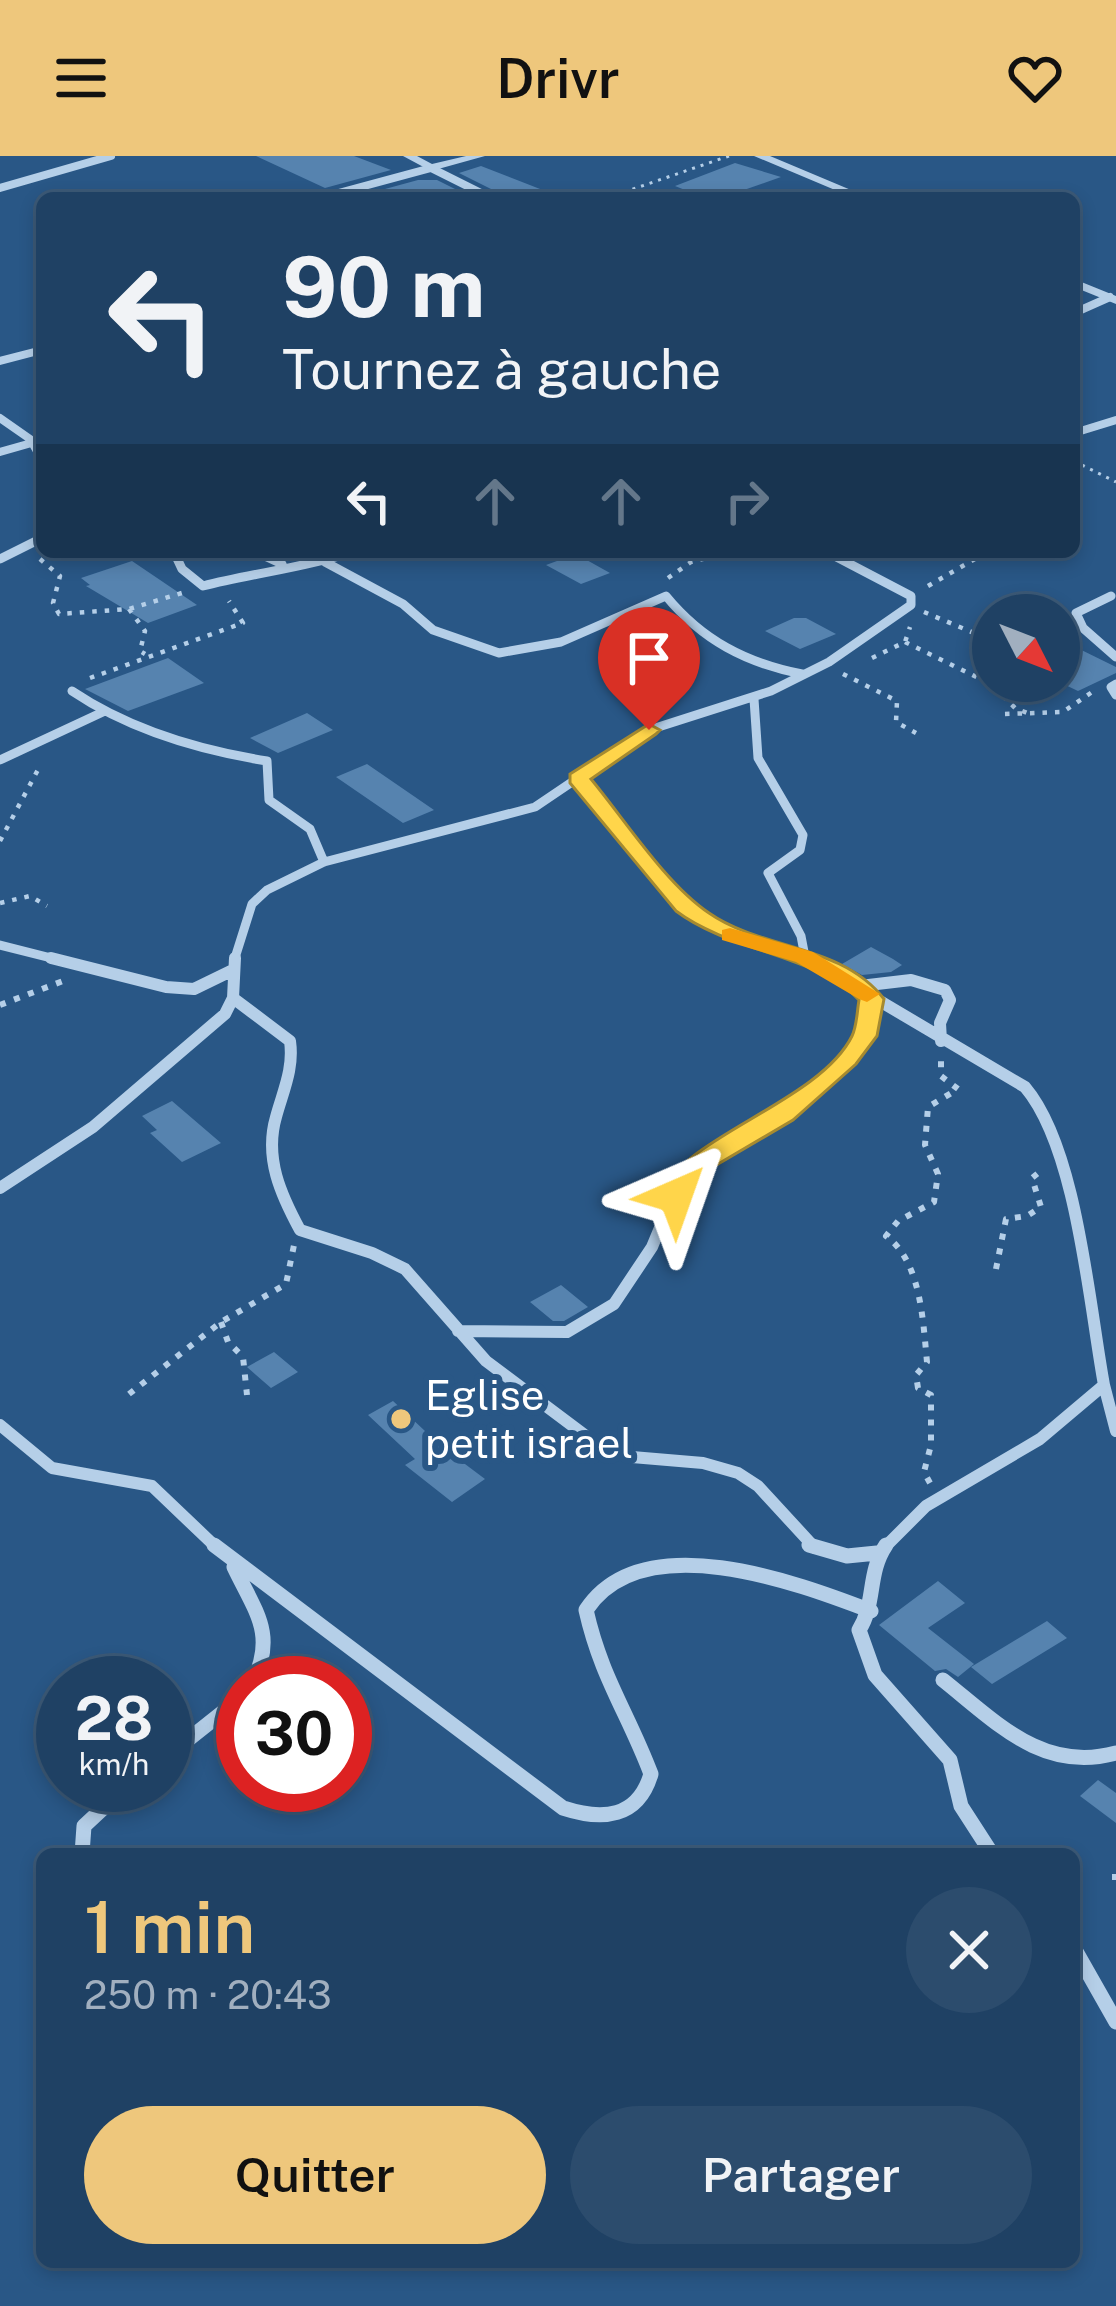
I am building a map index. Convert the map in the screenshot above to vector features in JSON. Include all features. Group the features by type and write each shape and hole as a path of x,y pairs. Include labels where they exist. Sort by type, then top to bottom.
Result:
{"street":[{"path":"0,188 111,156"},
{"path":"410,156 479,192"},
{"path":"342,192 479,156"},
{"path":"760,156 849,192"},
{"path":"1080,285 1113,299"},
{"path":"1080,312 1113,299"},
{"path":"0,361 36,352"},
{"path":"0,418 36,440"},
{"path":"1080,431 1116,419"},
{"path":"0,452 36,441"},
{"path":"0,559 36,540"},
{"path":"177,558 182,569 203,586 284,565 336,558"},
{"path":"269,558 284,565"},
{"path":"0,1188 133,1096 225,1014 233,998 231,971 252,904 267,890 324,862 515,814 551,798 649,730 677,717 754,699 806,674 908,605 836,558"},
{"path":"325,562 403,604 433,630 499,652 561,642 667,596 695,627 736,656 806,674"},
{"path":"1111,596 1089,603 1076,614 1083,628 1116,657"},
{"path":"72,691 115,721 152,729 192,747 267,761 269,800 310,830 324,862"},
{"path":"754,699 753,739 758,758 802,836 800,850 768,873 780,904 806,945 805,957"},
{"path":"0,760 105,711"},
{"path":"578,778 685,906 729,935 805,957 860,986 872,999 940,1041 1024,1087 1042,1107 1076,1219 1078,1260 1116,1431"},
{"path":"0,945 166,988 194,988 231,971"},
{"path":"860,986 911,980 945,990 950,1000 940,1023 940,1041"},
{"path":"233,998 290,1041 294,1058 273,1126 272,1157 277,1184 300,1230 395,1263 428,1294 456,1331 601,1447 629,1459 706,1460 741,1474 769,1497 792,1532 817,1551 847,1559 877,1553"},
{"path":"456,1331 567,1332 614,1304 652,1247 679,1182 692,1168 784,1114 847,1059 865,1036 872,999"},
{"path":"988,1848 959,1803 953,1765 940,1746 884,1692 865,1658 859,1630 871,1611 867,1592 877,1553 933,1498 1037,1442 1104,1385"},
{"path":"0,1425 52,1468 152,1486 231,1561 563,1808 587,1818 614,1818 638,1804 651,1774 640,1740 605,1680 594,1645 586,1610 603,1587 635,1572 704,1568 787,1581 871,1611"},
{"path":"231,1561 260,1620 266,1656"},
{"path":"943,1680 1014,1732 1064,1760 1081,1762 1116,1754"},
{"path":"82,1848 84,1826 99,1812"},
{"path":"1080,1959 1116,2022"}],"path":[{"path":"622,192 656,178 699,171 729,156"},
{"path":"1080,464 1116,482"},
{"path":"26,543 36,553"},
{"path":"41,558 60,576 54,610 68,614 130,609 203,586"},
{"path":"667,596 664,582 676,570 712,558"},
{"path":"908,605 978,558"},
{"path":"908,605 972,631"},
{"path":"829,662 874,658 905,642 908,605"},
{"path":"130,609 145,631 140,651 145,654"},
{"path":"72,691 100,672 145,654 215,638 243,623"},
{"path":"905,642 991,684 1015,707 1032,715"},
{"path":"829,662 861,686 897,701 896,722 916,733"},
{"path":"1004,714 1063,712 1089,693 1114,688"},
{"path":"0,841 15,824 22,796 41,769 42,752 50,739"},
{"path":"0,903 30,896 47,906"},
{"path":"0,1004 36,994 94,967"},
{"path":"933,1498 924,1472 931,1445 931,1395 918,1388 916,1375 927,1362 928,1343 904,1249 886,1236 898,1220 934,1202 938,1174 925,1145 928,1107 958,1089 941,1076 940,1041"},
{"path":"996,1269 1006,1219 1027,1216 1041,1207 1032,1178 1053,1151 1053,1134"},
{"path":"129,1394 221,1322 286,1285 287,1259 300,1230"},
{"path":"221,1322 228,1342 243,1357 247,1395"}],"building":[{"path":"256,156 354,156 391,170 325,188"},
{"path":"735,163 781,177 738,192 690,192 675,186"},
{"path":"481,166 548,192 496,192 459,173"},
{"path":"437,180 461,192 374,192"},
{"path":"583,558 610,573 581,584 546,565"},
{"path":"132,561 197,605 148,623 86,586 90,585 81,578"},
{"path":"794,618 806,618 836,634 800,649 765,631"},
{"path":"1080,649 1116,667 1116,673 1080,690"},
{"path":"168,658 204,683 128,711 85,689"},
{"path":"307,713 333,730 278,753 250,738"},
{"path":"367,764 434,810 403,823 336,777"},
{"path":"871,947 902,965 891,972 862,975 842,964"},
{"path":"172,1101 221,1143 182,1162 150,1133 157,1130 142,1116"},
{"path":"561,1285 588,1307 564,1321 553,1321 530,1302"},
{"path":"274,1352 298,1372 271,1388 247,1367"},
{"path":"393,1401 485,1479 452,1502 405,1465 415,1459 368,1415"},
{"path":"938,1581 965,1603 928,1628 974,1664 958,1677 946,1669 935,1671 879,1625"},
{"path":"1047,1621 1067,1638 992,1684 971,1667"},
{"path":"1098,1780 1116,1793 1116,1823 1080,1796"}],"slow traffic":[{"path":"730,935 805,957 867,994"}],"place":[{"name":"Eglise petit israel","path":"401,1419"}],"route":[{"path":"649,730 578,778 685,906 703,920 729,935 805,957 860,986 872,999 865,1036 847,1059 784,1114 692,1168 679,1182 676,1196"}]}
